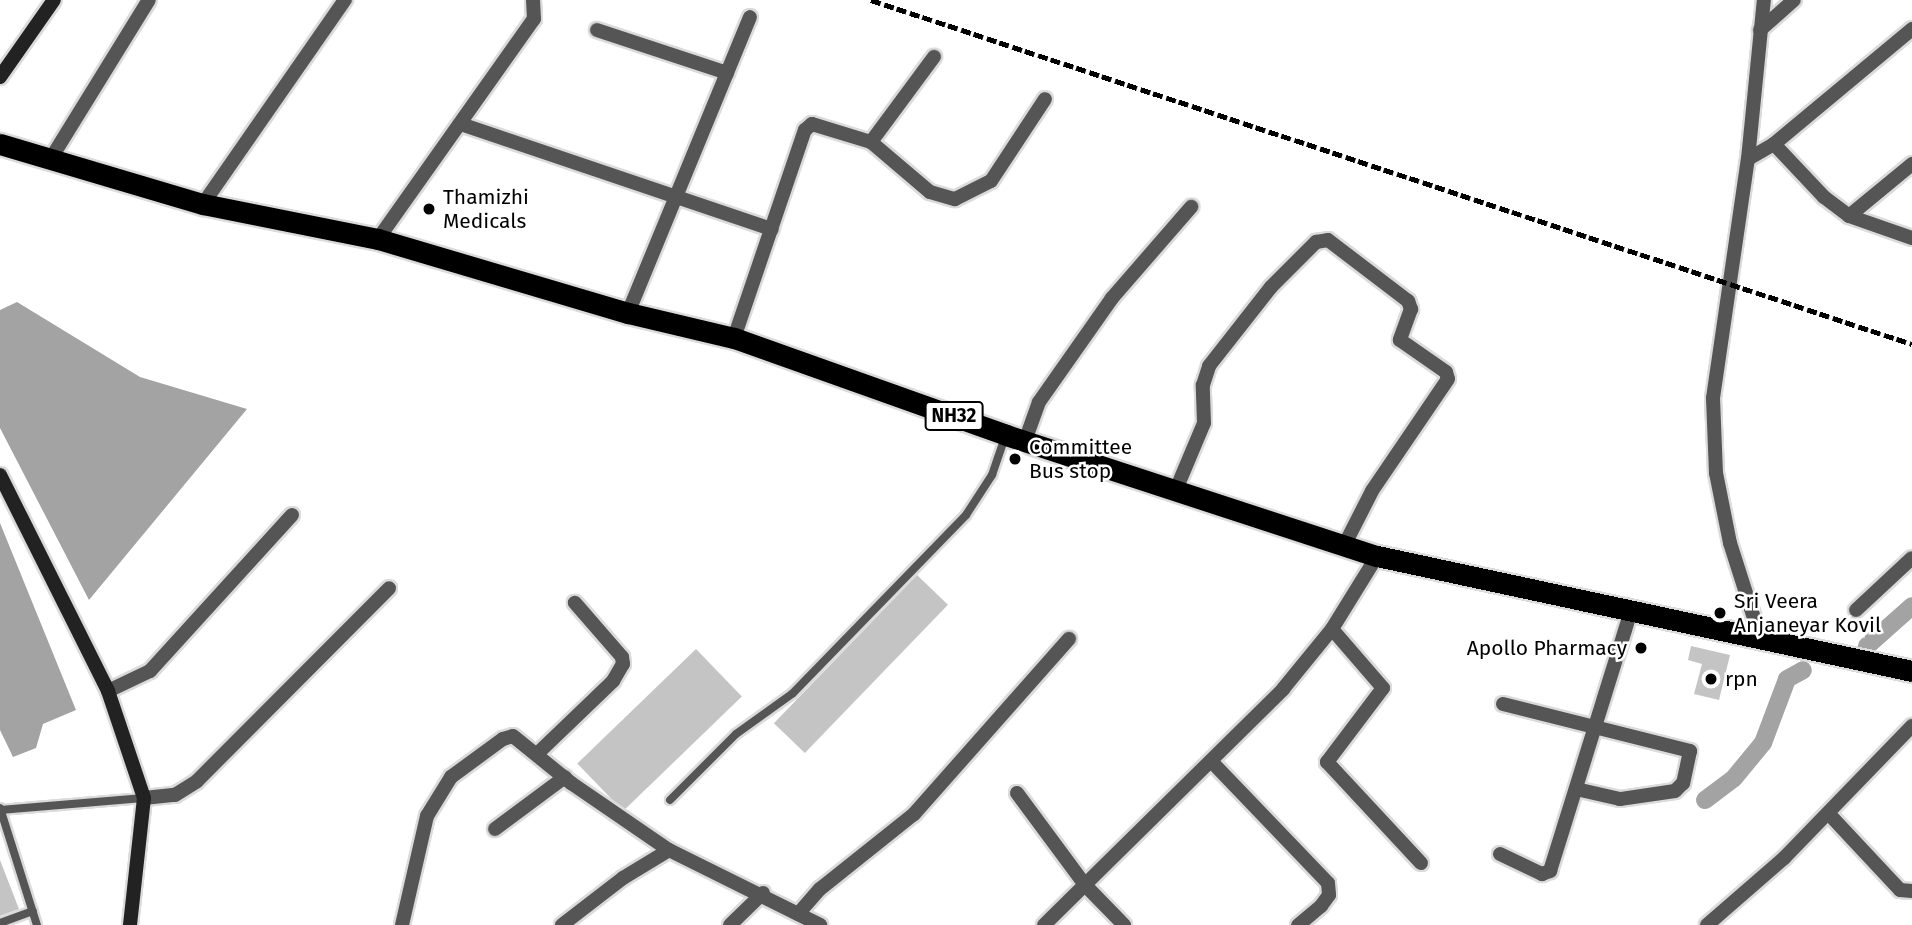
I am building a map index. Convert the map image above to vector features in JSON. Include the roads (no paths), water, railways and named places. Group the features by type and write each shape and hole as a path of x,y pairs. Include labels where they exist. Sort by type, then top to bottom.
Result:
{"highway":[{"name":"NH32","path":"2,149 203,204 378,239 628,313 734,338 1175,492 1377,556 1912,671"}],"street":[{"path":"0,77 54,0"},
{"path":"50,160 149,0"},
{"path":"203,204 345,0"},
{"path":"378,239 534,19 537,9 533,0"},
{"path":"1760,637 1730,543 1716,473 1713,398 1748,159 1764,0"},
{"path":"1760,30 1794,0"},
{"path":"628,313 750,17"},
{"path":"1748,159 1774,144 1912,29"},
{"path":"597,30 727,73"},
{"path":"871,142 934,57"},
{"path":"734,338 805,130 812,124 871,142 930,192 955,199 991,181 1045,99"},
{"path":"461,124 676,194 772,229"},
{"path":"1774,144 1824,197 1849,216 1912,238"},
{"path":"1849,216 1912,164"},
{"path":"1016,438 1105,307 1191,207"},
{"path":"1175,492 1204,423 1203,384 1209,366 1271,287 1316,242 1328,240 1408,301 1411,309 1400,340 1446,372 1448,379 1372,491 1344,546"},
{"path":"0,475 108,691 144,798 130,925"},
{"path":"108,691 150,671 292,515"},
{"path":"1044,925 1283,689 1332,629 1377,556"},
{"path":"1856,610 1912,558"},
{"path":"144,798 175,795 197,781 389,588"},
{"path":"538,754 613,681 623,664 622,657 575,603"},
{"path":"1500,854 1542,874 1549,873 1598,726 1631,611"},
{"path":"1332,629 1383,688 1327,762 1421,863"},
{"path":"798,914 820,889 914,814 1069,639"},
{"path":"1503,704 1686,748 1690,756 1683,783 1675,791 1649,798 1620,799 1576,789"},
{"path":"1707,925 1829,814 1912,726"},
{"path":"402,925 427,816 451,776 503,739 523,740 565,777 669,850 763,893 820,925"},
{"path":"1211,761 1328,883 1329,895 1321,906 1298,925"},
{"path":"495,829 565,777"},
{"path":"1017,793 1085,885 1124,925"},
{"path":"1829,814 1900,890 1912,891"},
{"path":"562,925 623,878 669,850"},
{"path":"730,925 763,893"}],"lane":[{"path":"670,800 736,734 793,694 951,532 981,496 1016,438"},
{"path":"37,925 0,809 144,798"},
{"path":"0,923 33,911"}],"waterway":[{"path":"1867,646 1912,606"},
{"path":"1705,800 1734,778 1763,743 1787,679 1803,670"}],"railway":[{"path":"871,0 1912,344"}],"place":[{"name":"Thamizhi Medicals","path":"429,209"},
{"name":"Committee Bus stop","path":"1015,459"},
{"name":"Sri Veera Anjaneyar Kovil","path":"1720,613"},
{"name":"Apollo Pharmacy","path":"1641,648"},
{"name":"rpn","path":"1711,679"}]}
